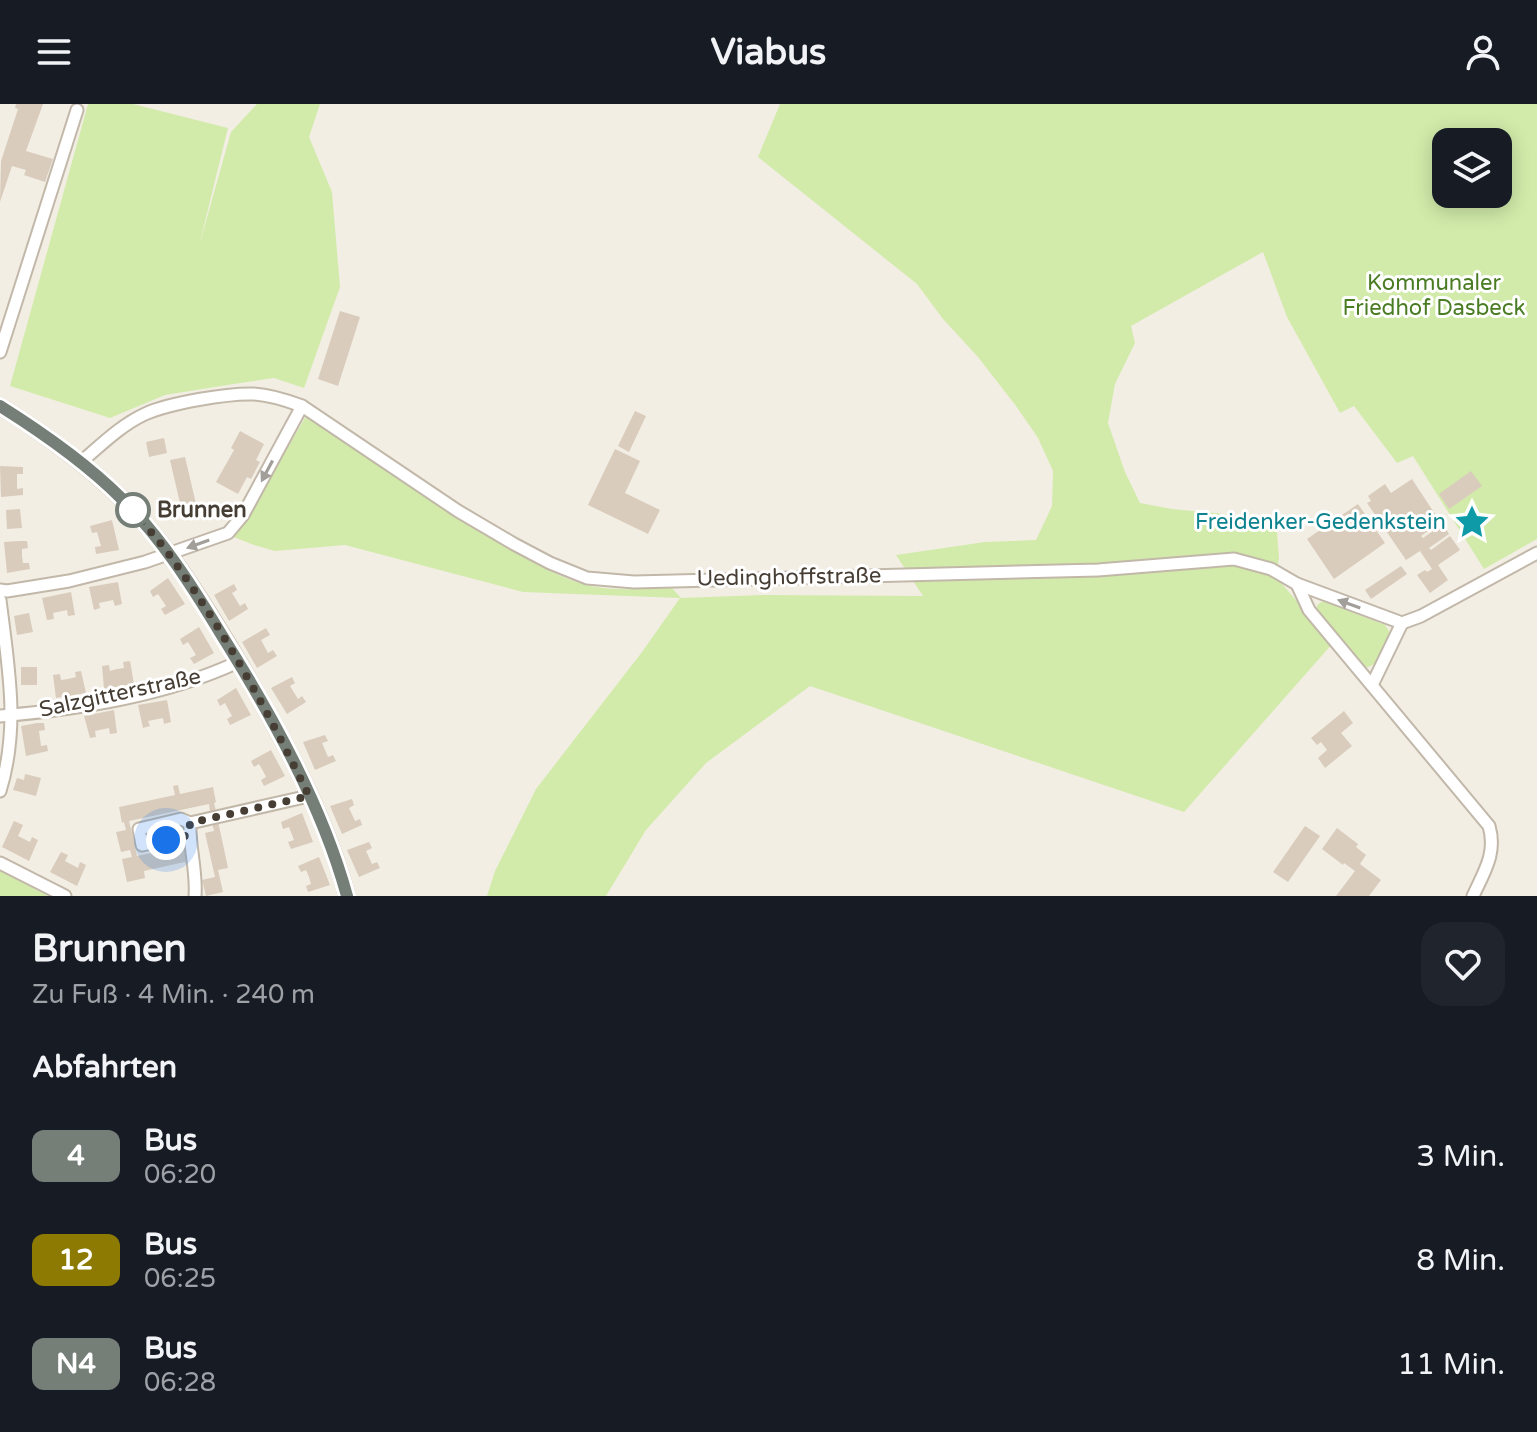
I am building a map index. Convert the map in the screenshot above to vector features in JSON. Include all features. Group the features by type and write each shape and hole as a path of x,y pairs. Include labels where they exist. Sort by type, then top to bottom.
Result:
{"street":[{"path":"0,352 77,110"},
{"name":"Uedinghoffstraße","path":"81,462 119,430 145,414 176,405 253,394 302,406 458,511 550,563 587,578 634,582 803,579 1098,570 1234,559 1271,569 1297,584 1402,623"},
{"path":"0,406 81,462 120,497 168,553 201,601 276,728 309,796 347,896"},
{"path":"0,590 69,581 145,562 228,533 243,515 302,406"},
{"path":"1372,685 1402,623 1421,616 1537,553"},
{"path":"1297,584 1309,610 1489,826 1493,838 1490,857 1473,896"},
{"path":"0,600 10,749 0,791"},
{"name":"Salzgitterstraße","path":"6,716 92,704 178,685 238,662"},
{"path":"195,896 190,829 309,796"},
{"path":"0,863 65,896"}],"green space":[{"path":"88,104 133,104 228,128 199,246 231,132 257,104 320,104 309,137 332,192 340,287 304,388 274,378 234,384 165,395 110,418 10,386"},
{"name":"Kommunaler Friedhof Dasbeck","path":"780,104 1537,104 1537,539 1484,569 1413,456 1397,463 1354,406 1340,413 1287,317 1263,252 1131,326 1135,343 1115,384 1108,423 1125,472 1140,503 1276,519 1279,558 1276,577 1333,643 1184,812 810,686 706,763 646,830 606,896 487,896 495,871 536,789 680,598 523,592 345,545 275,551 231,536 244,523 306,416 517,552 579,583 601,588 671,587 681,598 923,596 896,555 985,542 1036,540 1052,506 1053,471 1038,438 1016,406 917,284 758,157"},
{"path":"1323,601 1385,625 1393,637 1378,661 1363,668 1317,613 1317,605"},
{"path":"0,871 48,896 0,896"}],"building":[{"path":"16,104 43,104 26,151 53,159 45,182 24,175 26,170 12,166 0,202 1,161 18,109 15,108"},
{"path":"340,311 360,317 338,386 318,379"},
{"path":"635,411 646,416 629,452 618,446"},
{"path":"240,431 264,444 256,460 260,462 238,494 216,482 234,450 231,448"},
{"path":"164,438 167,453 149,457 146,442"},
{"path":"615,449 640,461 625,493 660,510 648,534 588,505"},
{"path":"185,457 198,512 183,516 170,460"},
{"path":"0,466 23,467 23,474 17,474 17,489 23,488 23,495 1,497"},
{"path":"1471,471 1482,486 1449,509 1439,494"},
{"path":"1412,479 1433,511 1414,526 1434,512 1441,522 1421,536 1423,538 1443,524 1449,534 1429,548 1431,550 1450,536 1460,550 1438,565 1448,580 1430,593 1417,575 1432,569 1420,551 1406,560 1367,503 1371,501 1368,496 1385,484 1391,493"},
{"path":"1358,504 1385,543 1334,579 1307,539"},
{"path":"20,509 22,528 7,529 6,510"},
{"path":"112,520 119,550 96,554 95,547 101,546 97,532 92,533 90,526"},
{"path":"27,541 28,548 22,549 22,556 23,563 29,563 30,569 7,573 4,542"},
{"path":"1401,566 1407,574 1371,599 1365,590"},
{"path":"168,578 185,604 165,615 161,609 166,606 158,594 153,597 150,591"},
{"path":"118,582 122,604 115,606 113,600 99,603 100,608 94,610 89,587"},
{"path":"234,584 237,590 232,593 240,606 245,603 248,609 229,621 214,595"},
{"path":"71,592 75,615 68,616 67,610 53,613 54,619 47,620 42,598"},
{"path":"29,613 33,632 17,635 14,616"},
{"path":"199,627 214,653 194,664 190,658 196,655 188,642 183,645 180,639"},
{"path":"266,628 270,635 261,640 268,653 273,650 277,656 257,668 242,642"},
{"path":"130,661 134,684 104,689 102,666 109,665 110,671 124,668 123,662"},
{"path":"21,667 37,667 37,685 21,685"},
{"path":"81,671 86,693 56,698 53,675 60,674 61,680 68,679 76,677 75,672"},
{"path":"292,677 295,683 290,686 298,699 302,696 306,702 287,714 271,688"},
{"path":"236,688 251,715 230,725 227,719 232,716 225,703 220,706 217,700"},
{"path":"167,700 171,722 164,724 163,718 148,721 150,726 143,728 138,705"},
{"path":"114,710 117,733 110,734 109,728 95,731 96,737 90,738 84,716"},
{"path":"1344,711 1353,723 1341,733 1352,746 1325,768 1318,758 1327,750 1321,742 1317,745 1311,738"},
{"path":"44,723 45,730 39,731 41,746 47,745 48,751 26,756 21,726"},
{"path":"325,735 328,741 322,743 328,757 333,755 336,761 315,770 303,742"},
{"path":"271,750 285,776 264,786 261,780 266,777 263,771 259,764 254,767 251,761"},
{"path":"25,774 41,778 36,796 13,790 17,778 24,780"},
{"path":"178,785 180,794 213,787 216,811 210,812 209,804 129,821 137,856 186,846 189,861 144,871 145,878 127,882 122,859 132,857 130,850 121,852 116,832 126,830 119,807 175,795 173,786"},
{"path":"352,799 354,805 349,808 355,821 360,819 362,825 342,834 330,806"},
{"path":"302,813 313,842 291,849 288,842 294,840 289,827 283,829 281,822"},
{"path":"14,821 23,825 18,836 30,842 32,837 38,840 29,861 2,847"},
{"path":"218,821 228,868 218,870 223,892 206,896 202,880 215,877 205,833 214,831 212,822"},
{"path":"1305,826 1320,836 1288,882 1273,872"},
{"path":"1337,828 1358,844 1356,847 1366,855 1360,864 1381,880 1369,896 1336,896 1355,871 1322,849"},
{"path":"369,842 372,848 366,851 372,864 377,862 380,868 359,877 347,850"},
{"path":"61,852 68,855 65,861 78,868 80,862 86,865 77,886 50,872"},
{"path":"319,857 330,885 308,892 306,886 311,884 309,877 306,870 301,872 298,866"}],"bus line":[{"name":"4","path":"0,406 89,469 120,497 168,553 229,646 287,750 324,832 347,896"}],"place":[{"name":"Brunnen","path":"133,510"},
{"name":"Freidenker-Gedenkstein","path":"1472,522"}],"route":[{"path":"133,510 168,553 210,616 264,707 309,796 190,823 189,835 166,840"}]}
